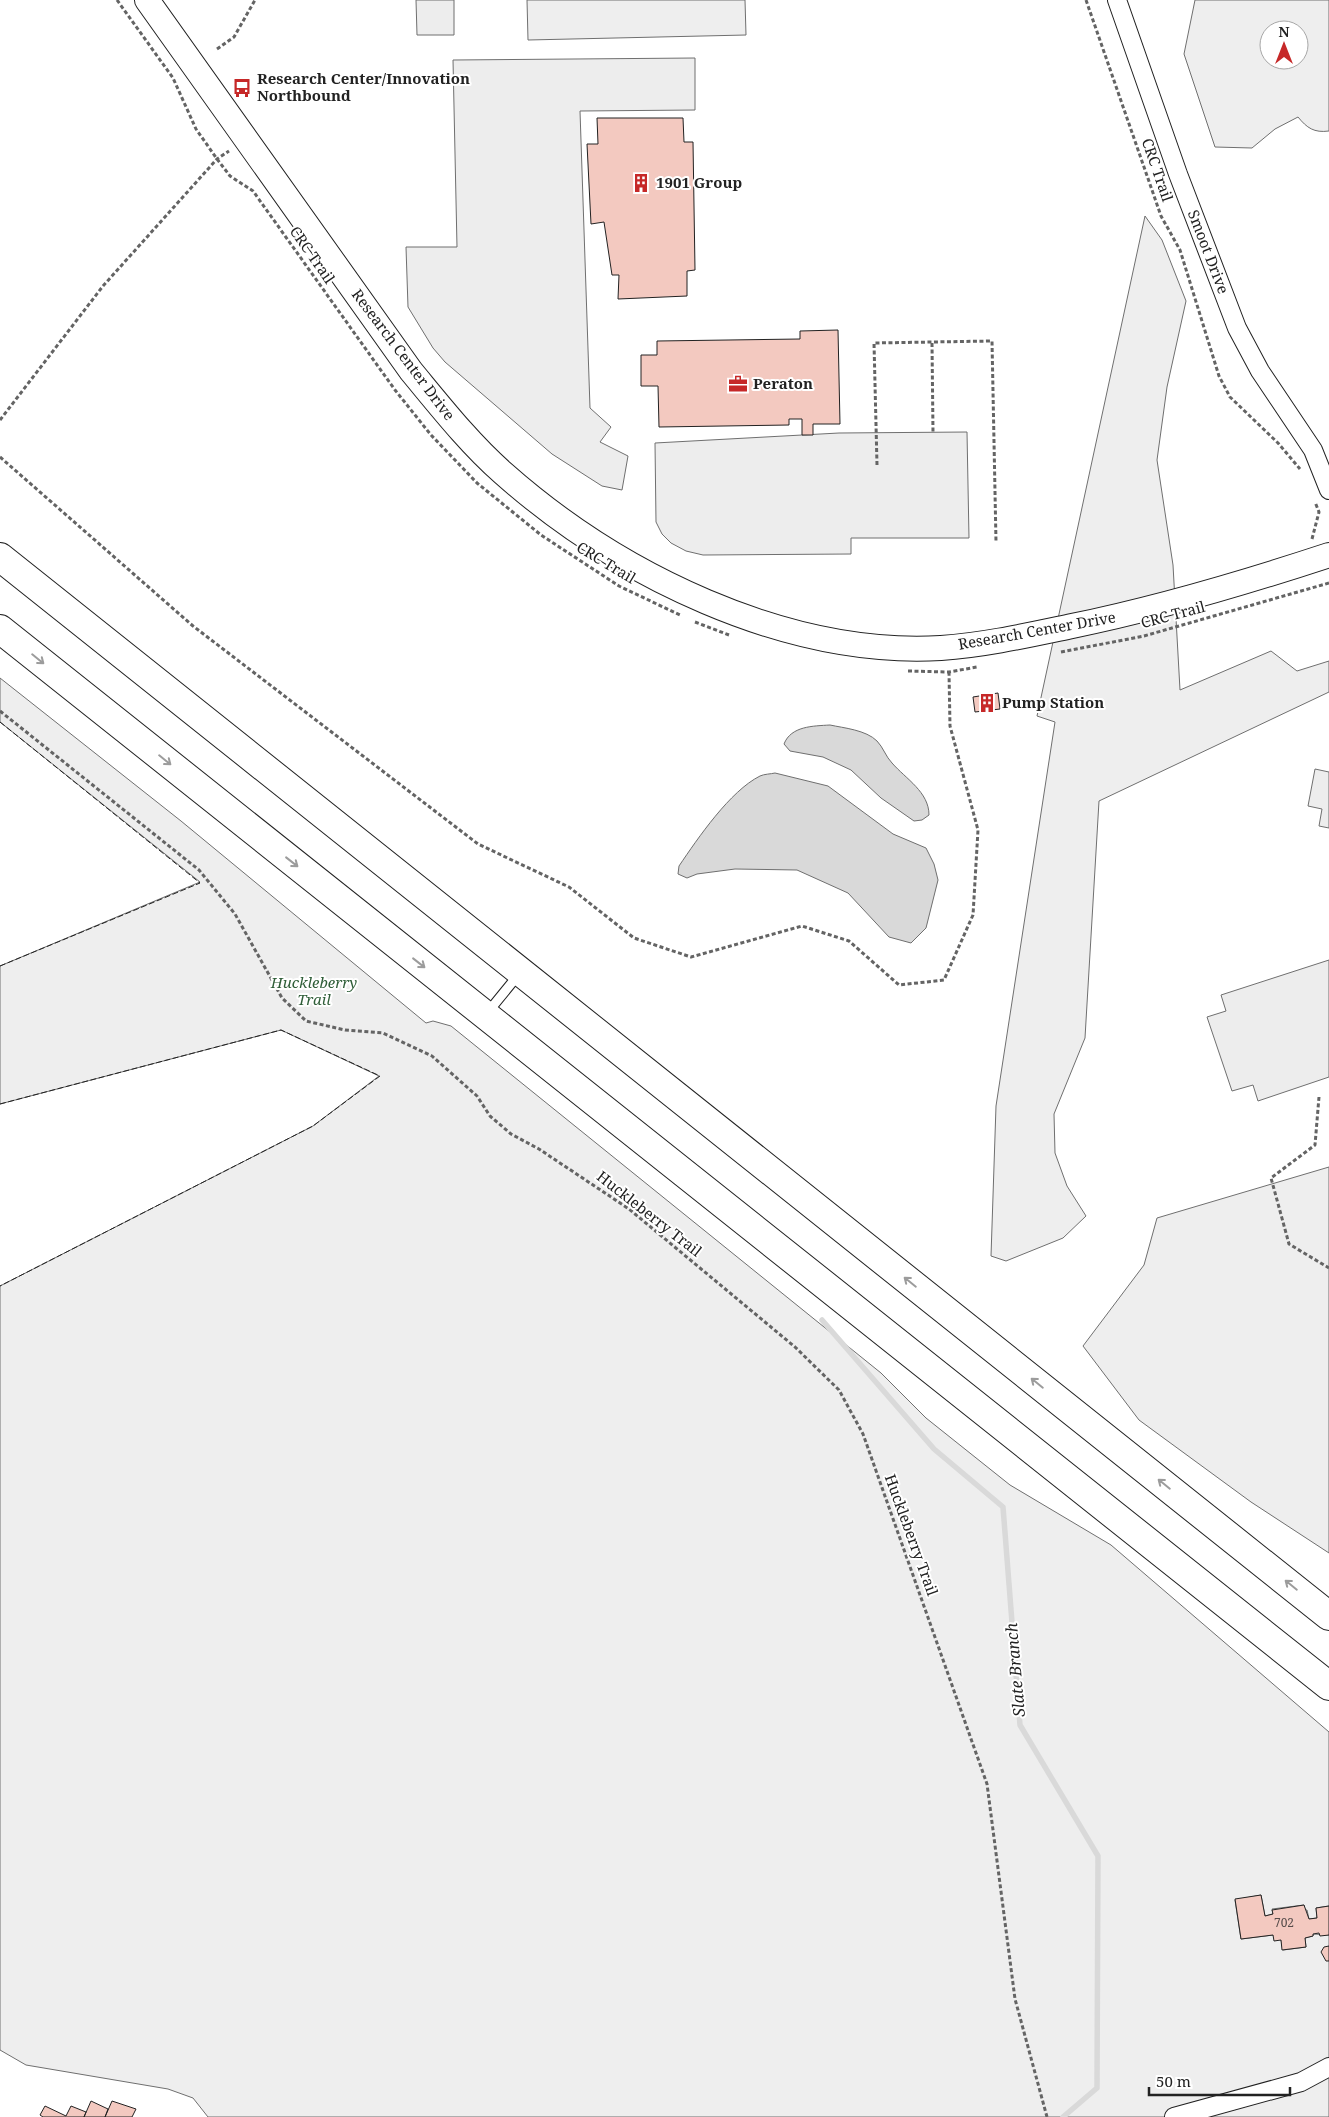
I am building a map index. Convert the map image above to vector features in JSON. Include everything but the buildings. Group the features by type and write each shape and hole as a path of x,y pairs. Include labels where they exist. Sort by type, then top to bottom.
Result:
{"highway":[{"path":"0,557 1329,1616"},
{"path":"0,629 1329,1686"}],"main road":[{"name":"Research Center Drive","path":"148,0 405,363 454,424 502,472 546,509 609,552 689,594 743,616 813,636 858,644 939,648 986,644 1180,602 1319,551"}],"street":[{"name":"Smoot Drive","path":"1117,0 1178,174 1237,328 1260,371 1314,450 1329,490"},
{"path":"1174,2117 1301,2082 1329,2067"}],"lane":[{"path":"486,1015 520,972"}],"path":[{"name":"CRC Trail","path":"116,0 173,78 196,129 217,159 230,176 253,191 395,390 431,435 477,483 540,535 619,586 708,628 735,637"},
{"path":"217,49 234,37 255,0"},
{"name":"CRC Trail","path":"1086,0 1161,216 1180,250 1219,376 1230,397 1278,443 1299,468 1303,476"},
{"path":"0,420 103,286 217,159"},
{"path":"877,465 874,344 992,341 996,542"},
{"path":"932,342 934,432"},
{"path":"0,457 193,626 478,844 569,887 634,938 691,957 802,926 849,941 899,985 944,980 972,915 978,830 950,726 948,672"},
{"path":"1311,494 1319,512 1319,551"},
{"name":"CRC Trail","path":"1058,652 1144,636 1329,582"},
{"path":"901,670 948,672 986,666"},
{"name":"Huckleberry Trail","path":"0,711 199,870 235,914 282,998 306,1021 345,1030 383,1033 432,1056 477,1096 490,1116 510,1134 539,1149 629,1209 795,1347 840,1390 863,1434 990,1797 1014,1999 1046,2116"},
{"path":"1319,1097 1316,1145 1271,1178 1289,1244 1329,1268"}],"green space":[{"path":"527,0 745,0 746,35 528,40"},
{"path":"1195,0 1329,0 1329,131 1311,129 1298,117 1275,129 1252,148 1215,147 1184,54"},
{"path":"1145,216 1162,240 1186,301 1167,387 1157,460 1173,565 1180,690 1271,651 1297,671 1329,661 1329,692 1099,801 1085,1038 1054,1114 1055,1153 1067,1186 1086,1216 1063,1238 1006,1261 991,1256 996,1106 1055,722 1037,716"},
{"path":"0,678 181,821 426,1023 433,1021 451,1026 881,1373 926,1418 1010,1485 1111,1545 1329,1732 1329,1906 1316,1908 1317,1918 1309,1919 1304,1905 1272,1909 1273,1914 1265,1916 1261,1895 1235,1900 1241,1939 1273,1935 1281,1940 1283,1950 1306,1947 1305,1938 1313,1936 1313,1934 1329,1935 1329,2117 208,2117 193,2098 168,2089 26,2065 0,2050 0,1286 313,1126 379,1076 281,1030 0,1104 0,966 200,882 0,722"},
{"path":"1329,1167 1329,1553 1251,1502 1139,1420 1083,1346 1144,1265 1157,1218"}],"shaded area":[{"path":"416,0 454,0 454,35 417,35"},
{"path":"695,58 695,110 580,111 590,408 611,427 600,442 628,456 622,490 602,486 552,454 445,362 433,348 408,307 406,247 457,247 453,60"},
{"path":"967,432 969,538 851,538 851,554 703,555 686,551 671,543 662,534 656,522 655,443 839,433"},
{"path":"830,725 867,734 877,741 890,761 921,793 928,807 929,815 922,820 914,821 881,798 851,770 823,757 790,751 784,744 787,738 797,730"},
{"path":"1315,769 1329,772 1329,828 1319,826 1322,809 1308,806"},
{"path":"775,773 828,786 893,834 926,848 934,864 938,880 926,928 911,943 889,937 848,893 797,870 735,869 697,874 687,878 678,874 679,866 705,829 737,792 762,775"},
{"path":"1329,960 1329,1077 1258,1101 1253,1085 1232,1091 1207,1017 1226,1011 1221,995"}],"waterway":[{"name":"Slate Branch","path":"822,1320 934,1449 1003,1507 1020,1725 1098,1856 1097,2088 1063,2117"}],"fence":[{"path":"0,722 200,883 0,966"},
{"path":"0,1104 281,1030 380,1076 313,1126 0,1286"}],"place":[{"name":"Research Center/Innovation Northbound","path":"242,88"},
{"name":"1901 Group","path":"641,183"},
{"name":"Peraton","path":"738,384"},
{"name":"Pump Station","path":"987,703"}]}
